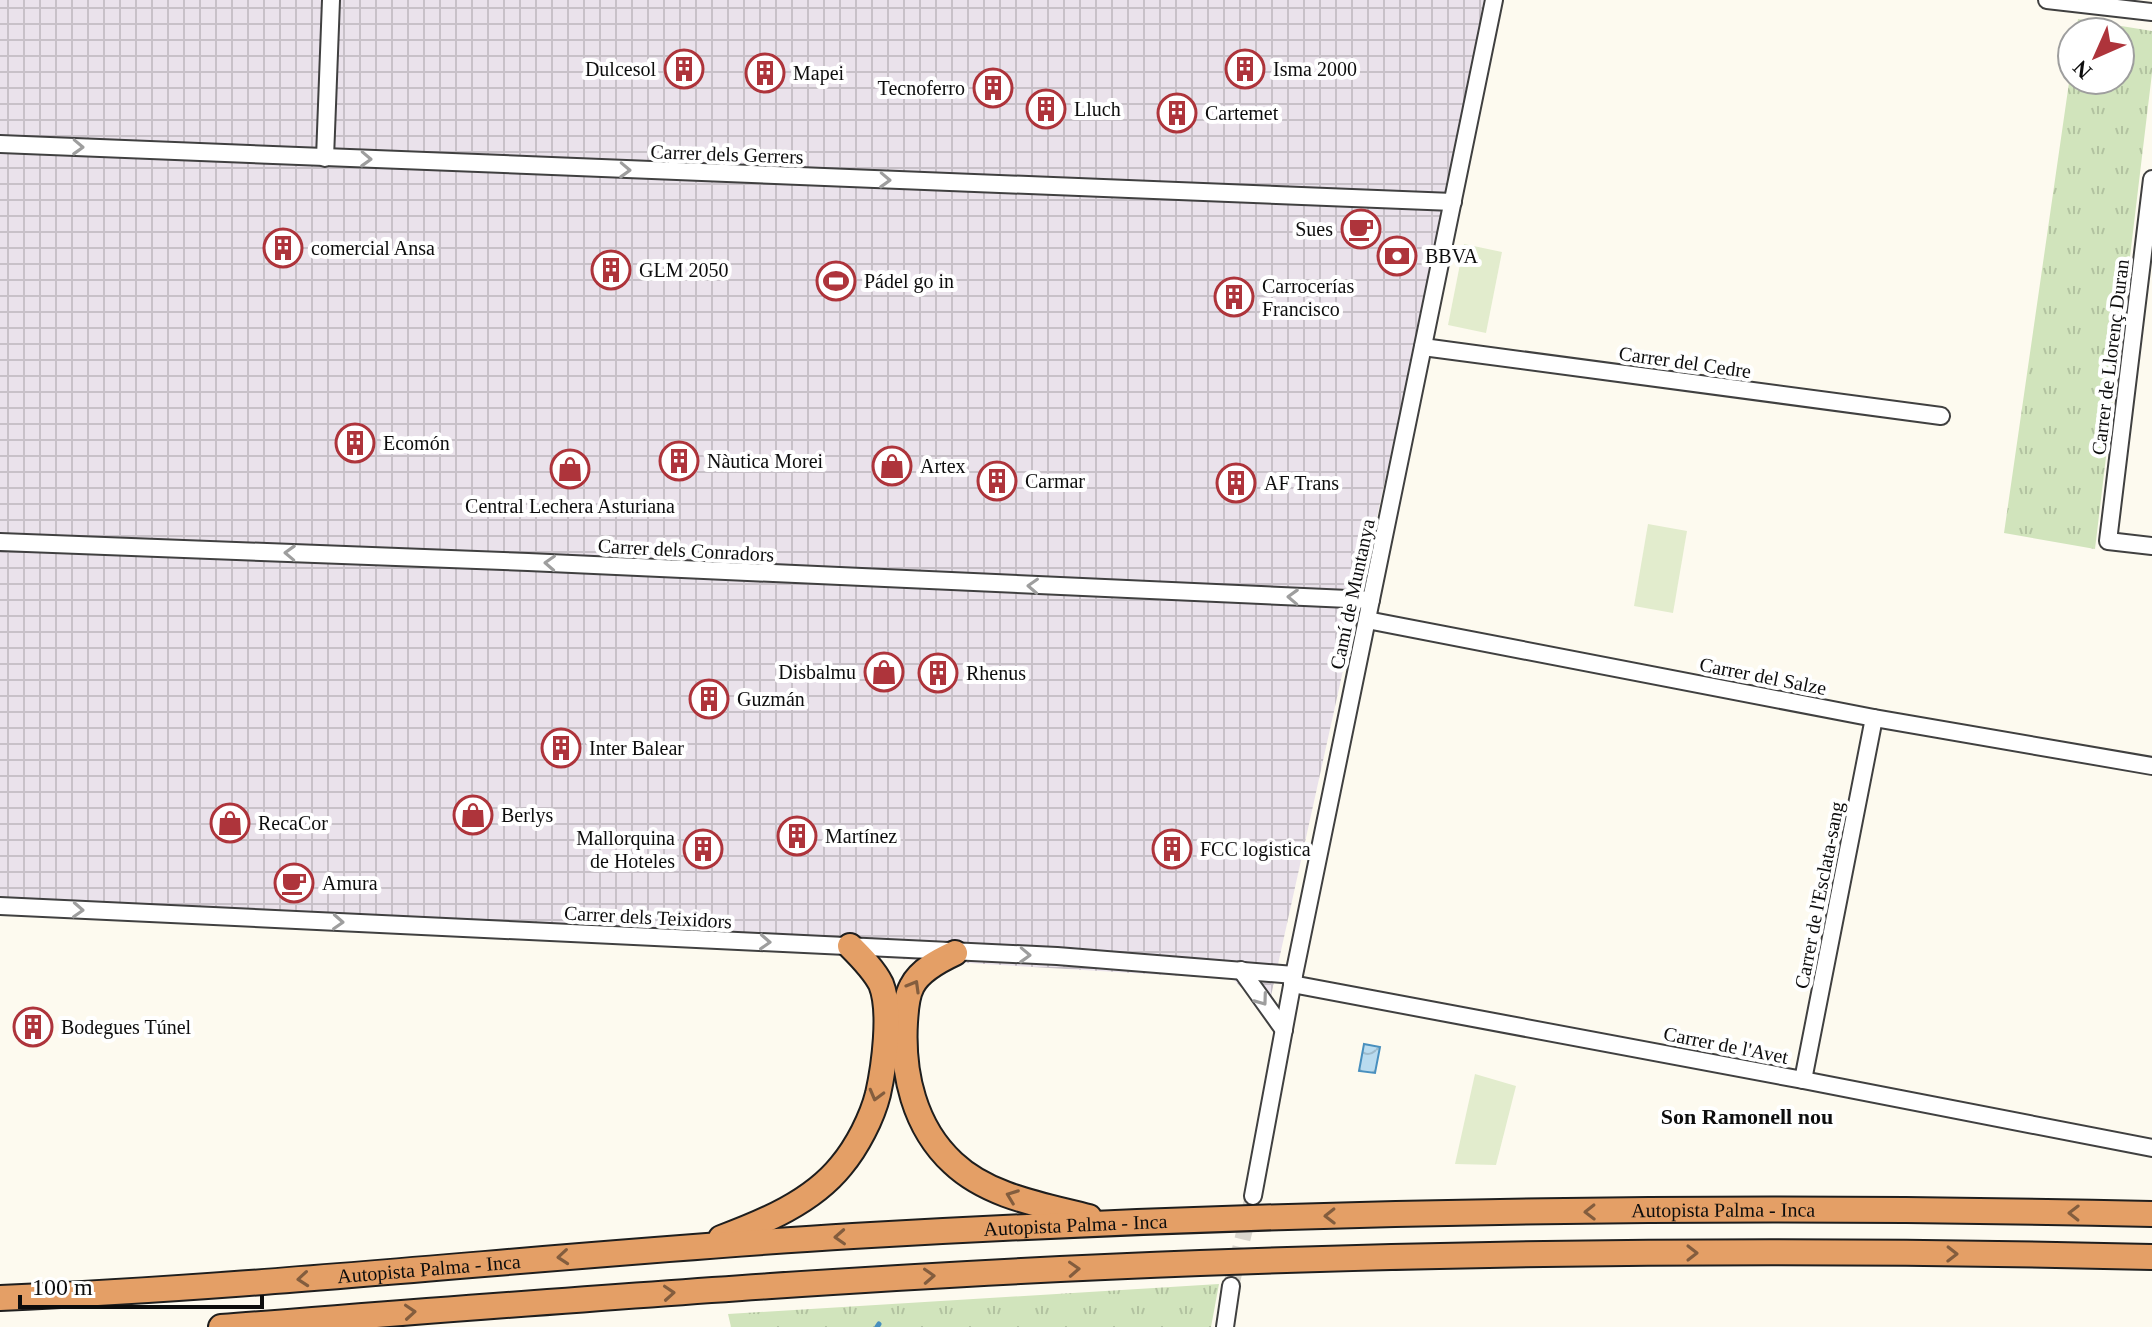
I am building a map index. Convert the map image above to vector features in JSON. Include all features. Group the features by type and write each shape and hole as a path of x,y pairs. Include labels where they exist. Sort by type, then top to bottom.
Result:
{"highway":[{"path":"696,1247 776,1214 809,1195 841,1166 863,1130 877,1096 886,1010 881,985 850,946"},
{"path":"955,953 924,971 912,984 907,1001 905,1068 913,1101 929,1134 953,1163 981,1183 1018,1199 1114,1224"},
{"name":"Autopista Palma - Inca","path":"0,1298 246,1284 846,1237 1312,1216 1968,1211 2152,1214"},
{"name":"Autopista Palma - Inca","path":"221,1327 750,1287 1200,1263 1718,1253 2152,1257"}],"street":[{"path":"325,158 331,0"},
{"name":"Camí de Muntanya","path":"1253,1196 1293,980 1494,0"},
{"path":"2047,0 2152,12"},
{"name":"Carrer dels Gerrers","path":"0,144 1453,202"},
{"name":"Carrer de Llorenç Duran","path":"2152,179 2108,541 2152,546"},
{"name":"Carrer del Cedre","path":"1423,347 1941,416"},
{"name":"Carrer dels Conradors","path":"0,542 1371,600"},
{"name":"Carrer del Salze","path":"1367,620 1874,718 2152,766"},
{"name":"Carrer de l'Esclata-sang","path":"1803,1080 1874,718"},
{"name":"Carrer dels Teixidors","path":"0,906 1057,956 1241,970 1293,980"},
{"path":"1241,970 1284,1030"},
{"name":"Carrer de l'Avet","path":"1293,980 2152,1148"},
{"path":"1225,1327 1231,1286"}],"shaded area":[{"path":"0,0 1485,0 1413,354 1267,1014 1233,979 100,911 0,910"}],"green space":[{"path":"2136,28 2152,31 2152,73 2095,549 2004,533 2067,96 2136,96"},
{"path":"1464,244 1502,252 1486,333 1448,325"},
{"path":"1648,524 1687,531 1673,613 1634,606"},
{"path":"1475,1074 1516,1086 1496,1165 1455,1164"},
{"path":"1219,1284 1211,1327 731,1327 728,1314"}],"water":[{"path":"1364,1044 1380,1047 1375,1073 1359,1071"}],"tunnel":[{"path":"1231,1286 1253,1196"}],"place":[{"name":"Dulcesol","path":"684,69"},
{"name":"Isma 2000","path":"1245,69"},
{"name":"Mapei","path":"765,73"},
{"name":"Tecnoferro","path":"993,88"},
{"name":"Lluch","path":"1046,109"},
{"name":"Cartemet","path":"1177,113"},
{"name":"Sues","path":"1361,229"},
{"name":"comercial Ansa","path":"283,248"},
{"name":"BBVA","path":"1397,256"},
{"name":"GLM 2050","path":"611,270"},
{"name":"Pádel go in","path":"836,281"},
{"name":"Carrocerías Francisco","path":"1234,297"},
{"name":"Ecomón","path":"355,443"},
{"name":"Nàutica Morei","path":"679,461"},
{"name":"Artex","path":"892,466"},
{"name":"Central Lechera Asturiana","path":"570,469"},
{"name":"Carmar","path":"997,481"},
{"name":"AF Trans","path":"1236,483"},
{"name":"Disbalmu","path":"884,672"},
{"name":"Rhenus","path":"938,673"},
{"name":"Guzmán","path":"709,699"},
{"name":"Inter Balear","path":"561,748"},
{"name":"Berlys","path":"473,815"},
{"name":"RecaCor","path":"230,823"},
{"name":"Martínez","path":"797,836"},
{"name":"Mallorquina de Hoteles","path":"703,849"},
{"name":"FCC logistica","path":"1172,849"},
{"name":"Amura","path":"294,883"},
{"name":"Bodegues Túnel","path":"33,1027"}],"district":[{"name":"Son Ramonell nou","path":"1747,1116"}]}
